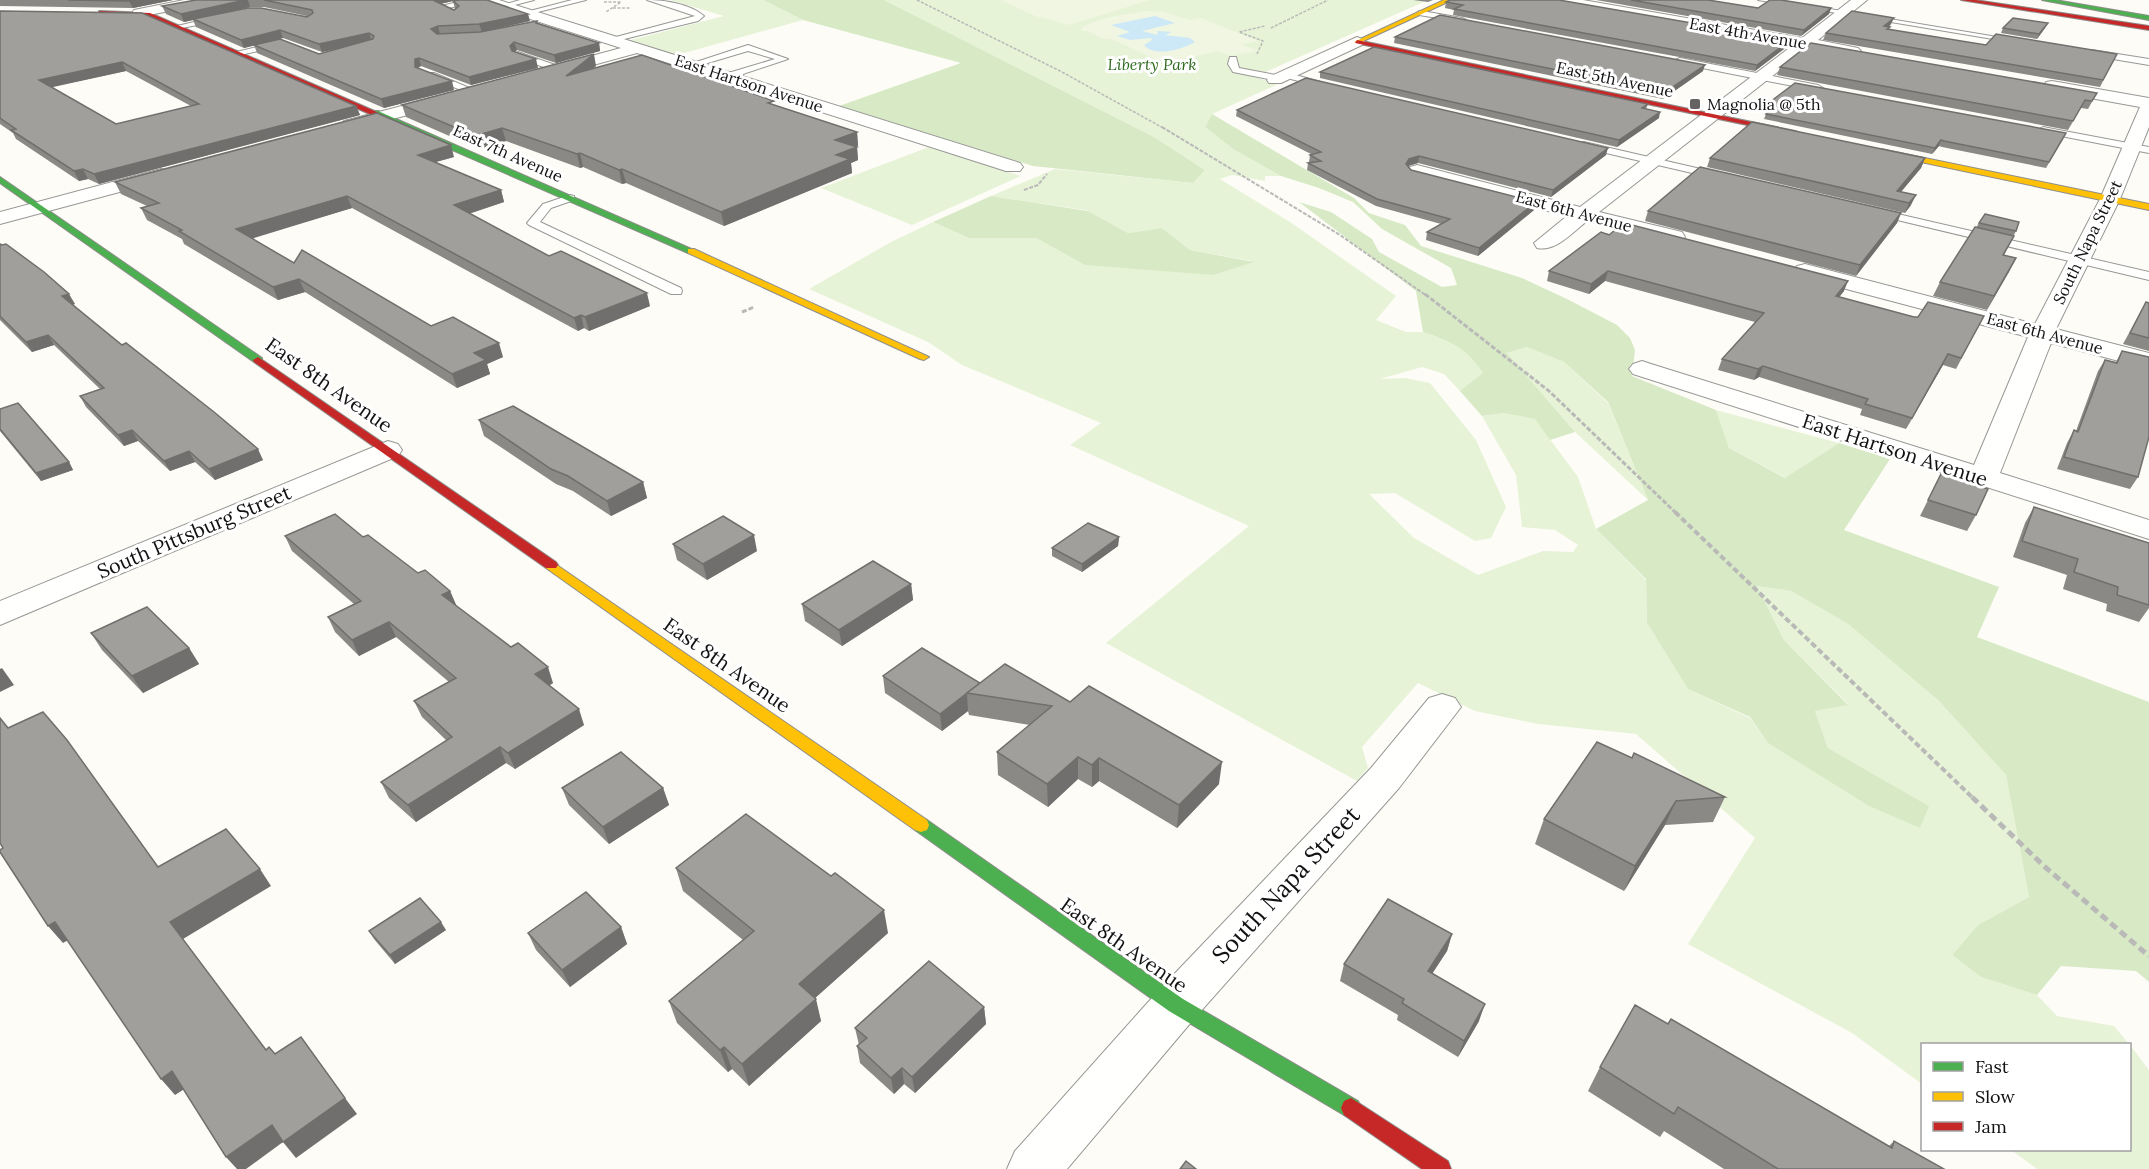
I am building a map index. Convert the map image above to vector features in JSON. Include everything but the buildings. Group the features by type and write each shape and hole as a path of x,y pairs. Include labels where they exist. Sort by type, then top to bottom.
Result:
{"main road":[{"path":"1357,42 1449,0"},
{"path":"1964,0 2149,28"},
{"path":"2046,0 2149,16"},
{"path":"2108,0 2149,6"},
{"name":"East 7th Avenue","path":"82,12 139,13 177,27 778,289 924,357"},
{"name":"East 5th Avenue","path":"1357,42 1806,136"},
{"path":"1864,148 2149,207"},
{"name":"East 8th Avenue","path":"0,179 1176,1005 1366,1118 1440,1169"}],"street":[{"path":"139,13 205,0"},
{"name":"East Hartson Avenue","path":"485,0 503,6 528,6 552,21 1013,167"},
{"name":"East 4th Avenue","path":"1559,0 1865,53"},
{"path":"1545,243 1860,0"},
{"path":"1279,78 1357,42"},
{"path":"526,78 638,48"},
{"path":"2031,82 2149,105"},
{"path":"332,130 495,86"},
{"name":"South Napa Street","path":"1983,478 2042,333 2110,199 2140,149 2149,105"},
{"name":"East 6th Avenue","path":"1417,171 1698,243"},
{"path":"0,218 174,172"},
{"name":"East 6th Avenue","path":"1790,267 2149,361"},
{"name":"East Hartson Avenue","path":"1642,369 2149,530"},
{"name":"South Pittsburg Street","path":"0,614 388,450"},
{"name":"South Napa Street","path":"1033,1169 1176,1005 1385,778 1442,707"}],"lane":[{"path":"456,14 441,8 478,0"},
{"path":"528,6 582,0"},
{"path":"615,40 700,16 692,11 651,0"},
{"path":"1762,0 2031,43"},
{"path":"1422,13 1471,22"},
{"path":"177,27 229,16"},
{"path":"537,24 552,21"},
{"path":"236,53 284,42 274,38"},
{"path":"691,65 748,48 784,59 728,76"},
{"path":"2079,51 2149,62"},
{"path":"518,55 558,69"},
{"path":"1233,59 1232,64 1236,70 1342,89"},
{"path":"1671,60 1832,90"},
{"path":"422,71 474,92"},
{"path":"2028,128 2140,149"},
{"path":"1573,142 1734,179"},
{"path":"570,198 547,206 533,223 676,291"},
{"path":"1861,209 2149,276"}],"path":[{"path":"916,0 966,23 1158,124 1223,162 1352,244 1470,327 1549,391 2045,867 2149,956"},
{"path":"1271,28 1328,0"},
{"path":"1233,59 1257,54 1263,41 1239,32 1265,26"}],"green space":[{"path":"670,0 763,0 803,20 677,55 631,40 724,16"},
{"path":"763,0 884,0 1154,137 1205,170 1193,183 1033,166 839,106 961,63 803,20"},
{"name":"Liberty Park","path":"884,0 1428,0 1254,77 1278,84 1212,114 1205,127 1233,149 1281,176 1265,176 1265,181 1232,175 1220,179 1290,222 1396,296 1376,320 1406,332 1423,332 1454,343 1473,358 1484,374 1460,391 1444,374 1422,367 1380,379 1405,378 1430,383 1476,440 1506,507 1491,538 1475,541 1395,493 1369,494 1414,538 1478,575 1543,551 1573,552 1578,545 1555,530 1522,527 1516,475 1482,416 1503,413 1535,419 1578,477 1596,529 1646,580 1647,623 1688,689 1750,718 1768,743 1929,806 1828,748 1815,711 1848,704 1784,640 1757,586 1791,591 1848,624 1939,701 2006,775 2029,897 1978,925 1952,955 1981,977 2037,995 2057,1016 2114,1026 2128,1043 1921,1043 1921,1083 1852,1033 1688,944 1755,838 1636,734 1538,724 1475,711 1418,683 1362,747 1368,768 1357,781 1106,643 1249,526 1070,445 1101,423 962,365 928,342 809,289 891,242 933,222 969,238 1036,238 1085,265 1252,261 1190,250 1162,228 1128,233 1086,210 991,196 1055,169 1193,183 1205,170 1154,137"},
{"path":"1001,0 1149,0 1070,25 1035,16"},
{"path":"1147,11 1164,12 1190,20 1201,18 1258,41 1242,44 1257,51 1230,56 1219,51 1163,63 1114,40 1082,31 1081,28 1105,18"},
{"path":"1212,114 1354,198 1369,213 1405,225 1421,246 1522,278 1617,325 1630,338 1635,350 1632,376 1716,410 1729,448 1785,478 1839,443 1890,459 1844,530 1999,587 1977,637 2149,702 2149,982 2136,971 2061,966 2037,995 1981,977 1952,955 1978,925 2029,897 2006,775 1939,701 1848,624 1791,591 1757,586 1784,640 1848,705 1815,711 1828,748 1929,806 1920,828 1869,806 1768,743 1750,717 1688,689 1647,623 1646,579 1596,529 1648,500 1608,402 1564,362 1527,347 1507,353 1575,432 1550,440 1535,419 1503,413 1482,416 1460,391 1483,373 1471,357 1458,346 1423,332 1416,291 1299,202 1331,212 1372,239 1379,252 1442,287 1457,285 1451,268 1382,229 1353,202 1281,176 1233,149 1205,127"},
{"path":"929,147 1021,176 912,225 821,188"},
{"path":"991,196 1088,211 1128,233 1162,228 1190,250 1254,262 1213,275 1085,265 1036,238 969,238 933,222"},
{"path":"1527,347 1564,362 1608,403 1648,500 1575,432 1507,353"},
{"path":"1716,410 1839,443 1786,478 1729,448"},
{"path":"2131,1046 2149,1070 2149,1169 2037,1169 2012,1151 2131,1151"}],"water":[{"path":"1155,16 1175,23 1142,31 1158,35 1157,31 1172,32 1165,35 1190,38 1195,42 1169,51 1155,51 1144,45 1152,40 1151,38 1130,40 1117,36 1130,32 1111,25"}],"traffic: fast":[{"path":"2045,0 2149,18"},
{"path":"375,113 691,251"},
{"path":"0,179 258,360"},
{"path":"921,825 1176,1005 1351,1108"}],"traffic: slow":[{"path":"1357,42 1449,0"},
{"path":"1881,151 2149,207"},
{"path":"691,251 924,357"},
{"path":"551,565 921,825"}],"traffic: jam":[{"path":"1964,0 2149,28"},
{"path":"101,12 148,14 375,113"},
{"path":"1357,42 1795,133"},
{"path":"258,360 551,565"},
{"path":"1351,1108 1440,1169"}],"place":[{"name":"Magnolia @ 5th","path":"1695,104"}]}
